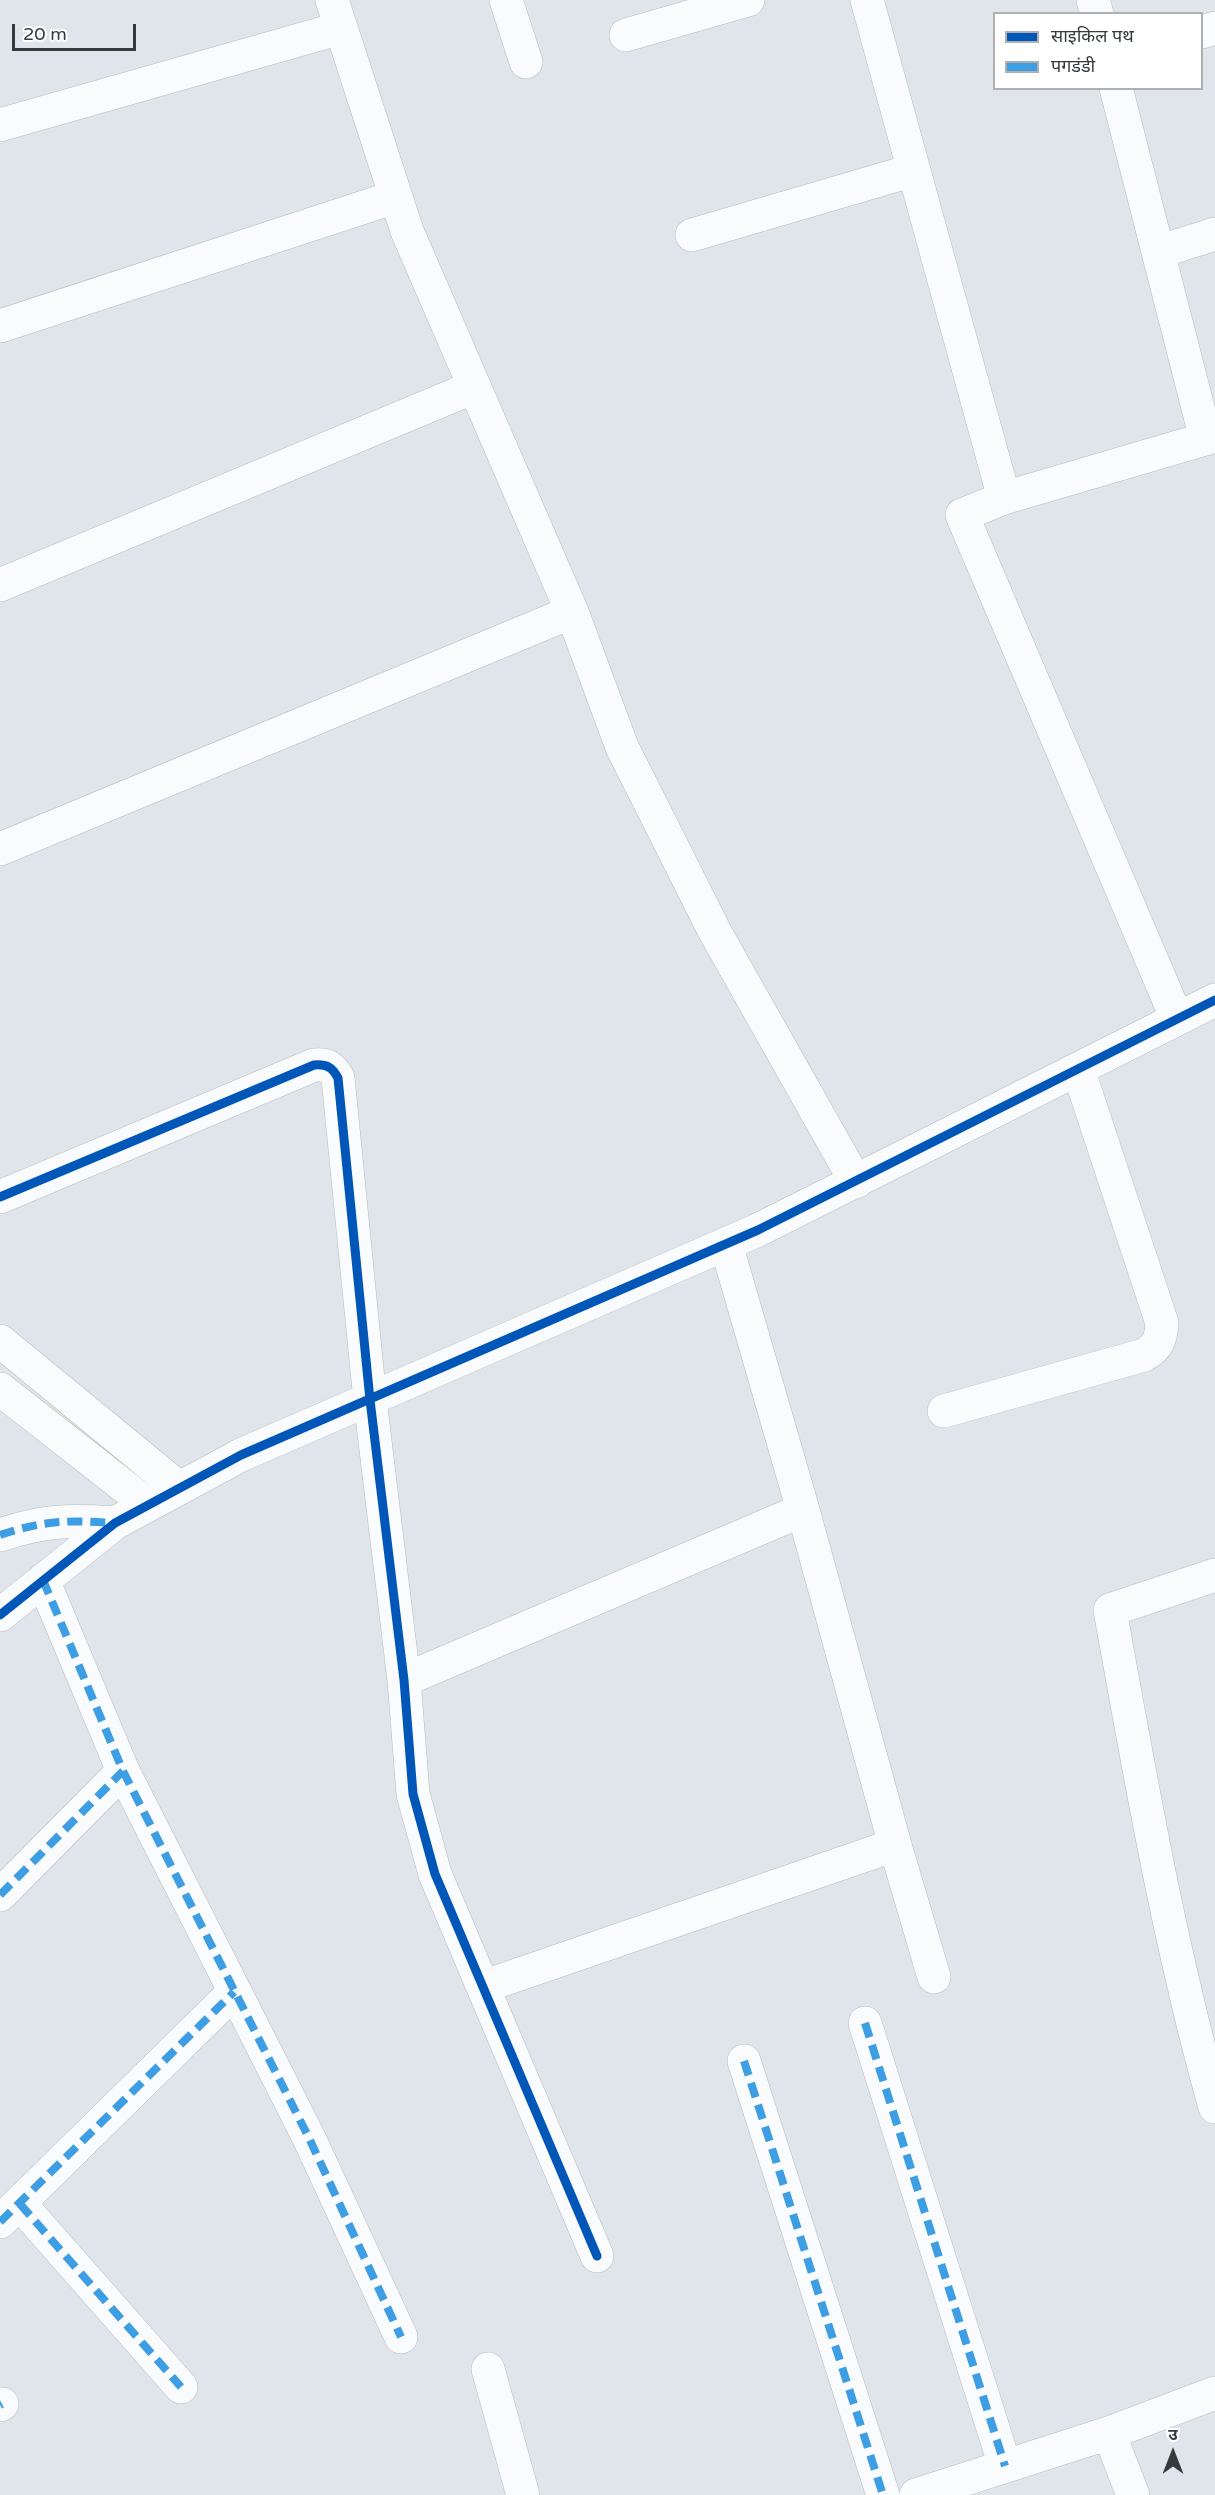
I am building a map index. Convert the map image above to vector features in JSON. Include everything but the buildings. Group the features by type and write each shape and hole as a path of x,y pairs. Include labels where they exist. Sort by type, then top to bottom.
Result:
{"street":[{"path":"506,0 526,62"},
{"path":"626,35 748,0"},
{"path":"867,0 1004,498"},
{"path":"0,125 336,14 407,231 572,612 622,747 715,932 856,1182"},
{"path":"1117,90 1158,252 1210,437 1004,498 962,515 1177,1019"},
{"path":"692,235 914,170"},
{"path":"0,326 395,197"},
{"path":"1158,252 1215,234"},
{"path":"0,585 474,387"},
{"path":"0,849 572,612"},
{"path":"0,1615 115,1523 241,1455 726,1244 856,1182 1215,1000"},
{"path":"0,1197 314,1065 325,1065 333,1069 338,1078 370,1400 404,1680 413,1794 435,1874 485,1986 597,2256"},
{"path":"944,1411 1144,1355 1155,1348 1161,1335 1162,1323 1078,1069"},
{"path":"726,1244 934,1977"},
{"path":"0,1341 179,1488"},
{"path":"0,1389 148,1505"},
{"path":"404,1680 803,1510"},
{"path":"0,1535 46,1522 67,1520 115,1523"},
{"path":"1215,1575 1110,1610 1149,1828 1195,2038 1215,2107"},
{"path":"44,1580 123,1771 309,2138 401,2337"},
{"path":"0,1895 123,1771"},
{"path":"485,1986 895,1845"},
{"path":"181,2387 10,2213 234,1992"},
{"path":"865,2023 1005,2466"},
{"path":"744,2061 882,2495"},
{"path":"488,2369 523,2495"},
{"path":"916,2495 1109,2433 1215,2393"},
{"path":"1109,2433 1133,2495"}],"marked path":[{"path":"0,1535 30,1526 57,1522 115,1523"},
{"path":"43,1580 123,1771 309,2138 401,2337"},
{"path":"0,1895 123,1771"},
{"path":"0,2222 234,1992"},
{"path":"865,2023 1005,2466"},
{"path":"744,2061 883,2495"},
{"path":"20,2204 181,2387"}],"cycle path":[{"path":"0,1615 115,1523 241,1455 758,1230 1215,1000"},
{"path":"0,1197 314,1065 329,1067 338,1078 370,1400 404,1680 413,1794 435,1874 597,2256"}]}
